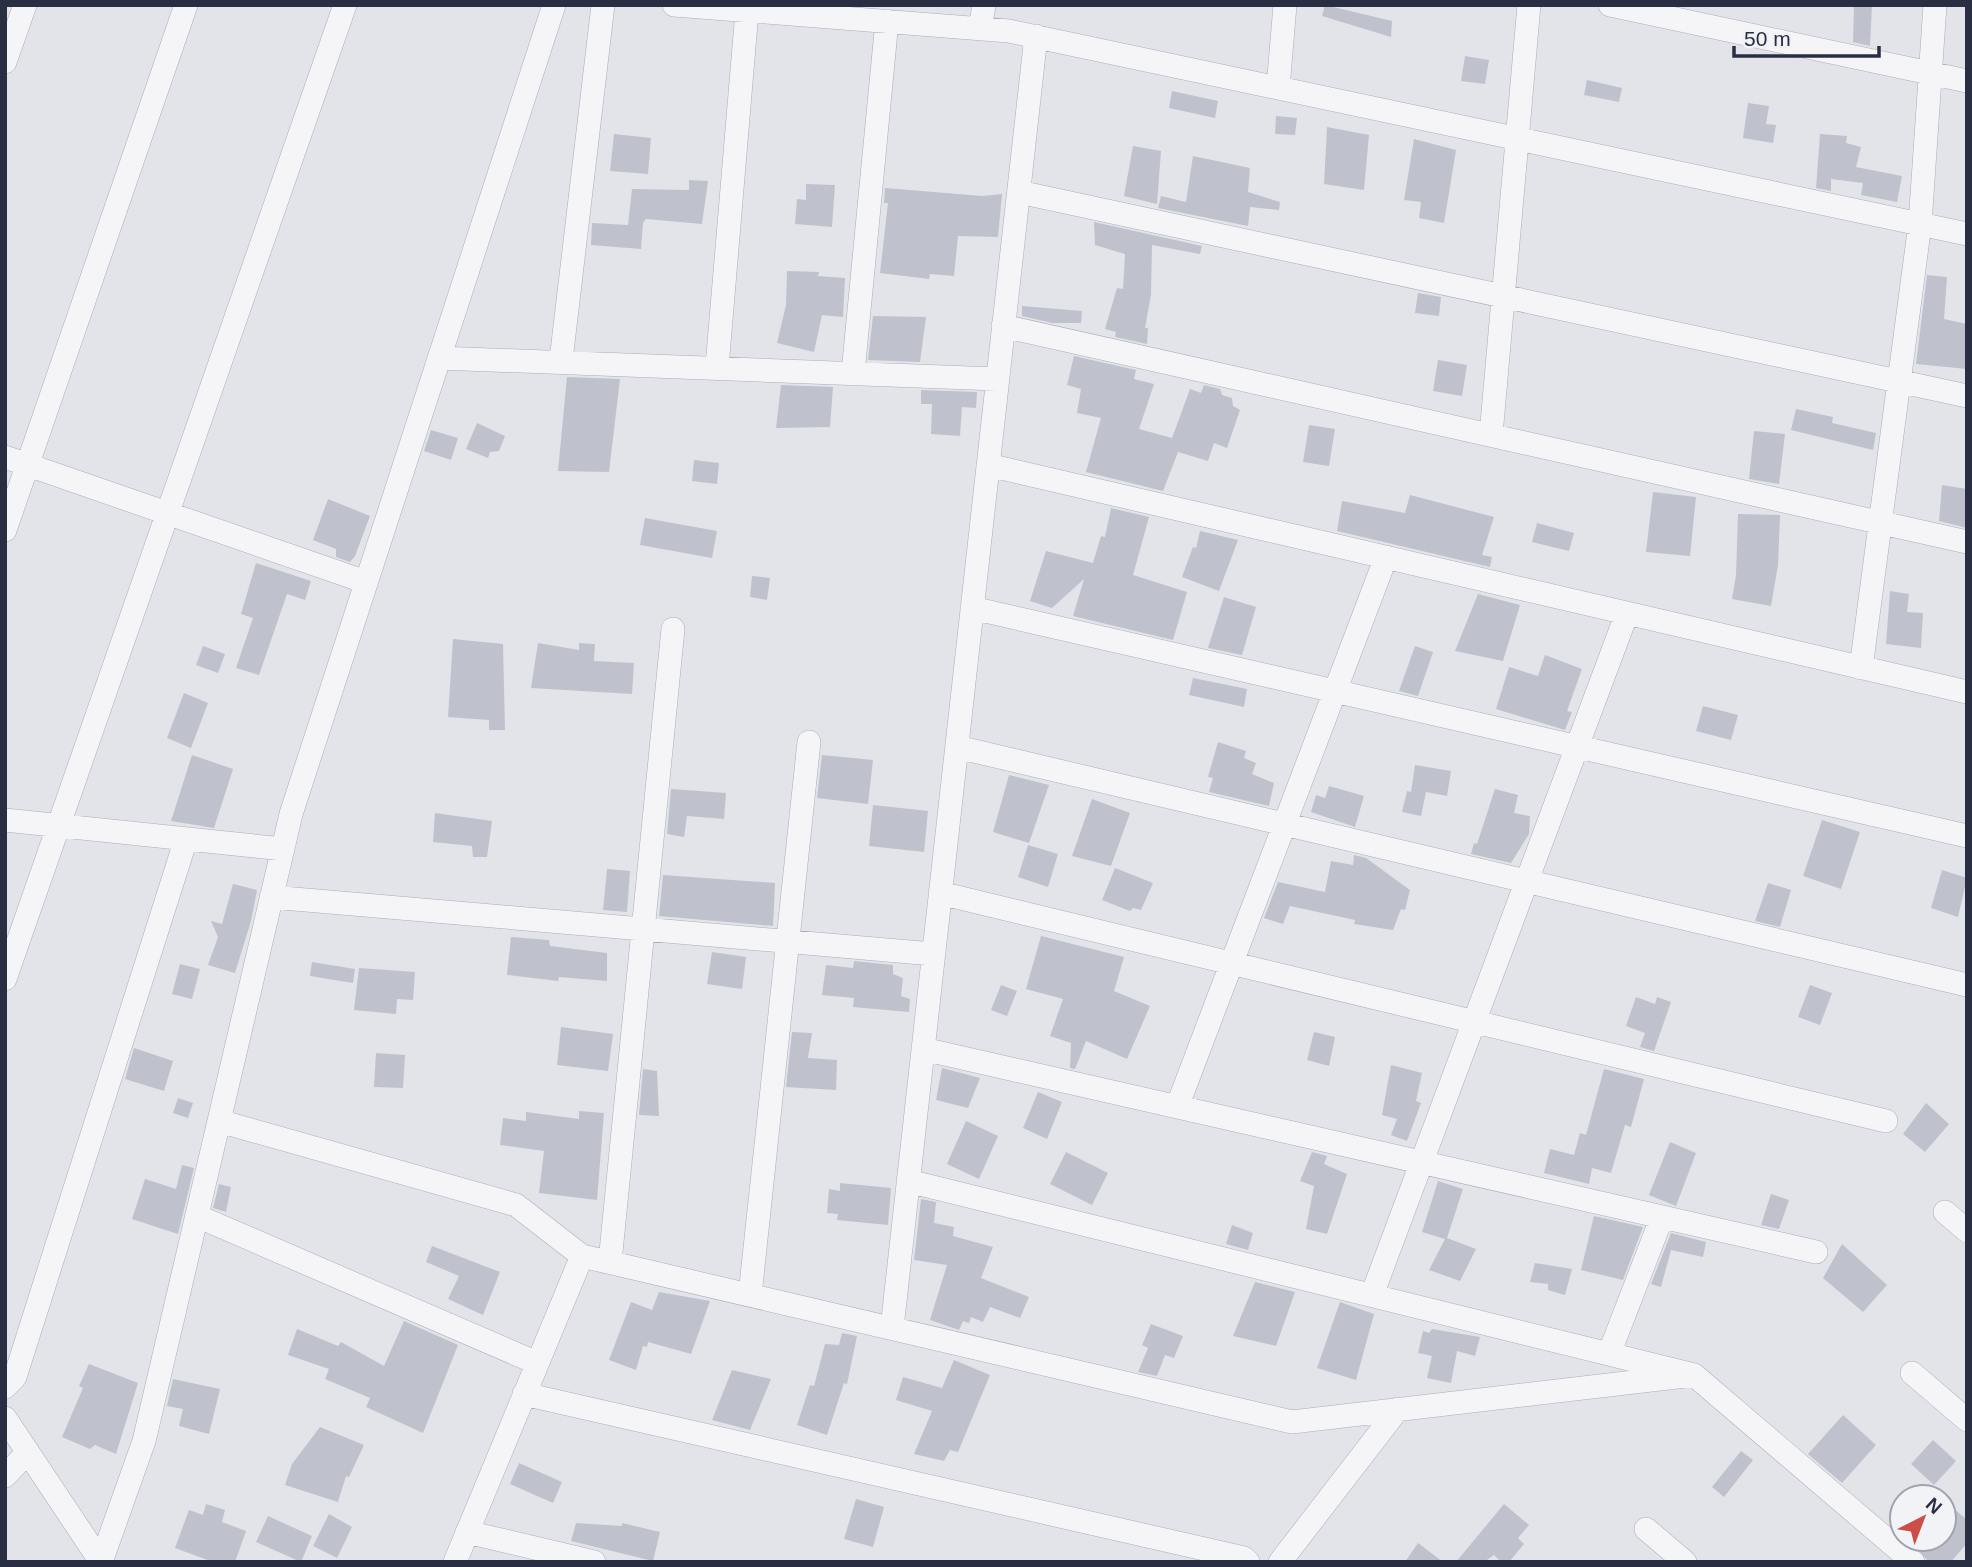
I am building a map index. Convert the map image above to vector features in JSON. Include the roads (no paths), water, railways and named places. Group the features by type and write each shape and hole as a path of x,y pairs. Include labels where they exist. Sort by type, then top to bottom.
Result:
{"street":[{"path":"5,62 25,5"},
{"path":"5,530 186,5"},
{"path":"5,979 345,5"},
{"path":"101,1562 144,1441 291,814 554,5"},
{"path":"561,360 603,5"},
{"path":"674,5 747,11 843,12 887,21 1036,36 1967,234"},
{"path":"980,29 984,5"},
{"path":"1278,88 1285,5"},
{"path":"1491,435 1529,5"},
{"path":"1610,5 1967,81"},
{"path":"1861,668 1920,224 1936,5"},
{"path":"716,367 747,11"},
{"path":"853,373 887,21"},
{"path":"892,1328 1036,36"},
{"path":"1018,192 1967,396"},
{"path":"1003,326 1967,542"},
{"path":"439,358 561,360 998,379"},
{"path":"5,457 366,582"},
{"path":"988,465 1967,692"},
{"path":"1177,1107 1387,557"},
{"path":"972,608 1967,836"},
{"path":"1372,1295 1627,613"},
{"path":"610,1262 673,629"},
{"path":"750,1295 809,742"},
{"path":"957,747 1967,985"},
{"path":"5,820 282,849"},
{"path":"5,1387 15,1377 186,838"},
{"path":"940,893 1886,1121"},
{"path":"271,897 933,954"},
{"path":"923,1049 1816,1252"},
{"path":"219,1121 516,1205 582,1256 1292,1422 1695,1375"},
{"path":"908,1181 1695,1375 1913,1562"},
{"path":"1945,1212 1967,1231"},
{"path":"197,1216 537,1363"},
{"path":"1609,1354 1661,1217"},
{"path":"454,1562 582,1256"},
{"path":"1912,1373 1967,1420"},
{"path":"524,1394 1244,1558 1248,1562"},
{"path":"1280,1562 1398,1409"},
{"path":"5,1418 101,1562"},
{"path":"5,1476 28,1452"},
{"path":"1646,1529 1685,1562"},
{"path":"467,1532 594,1562"}]}
